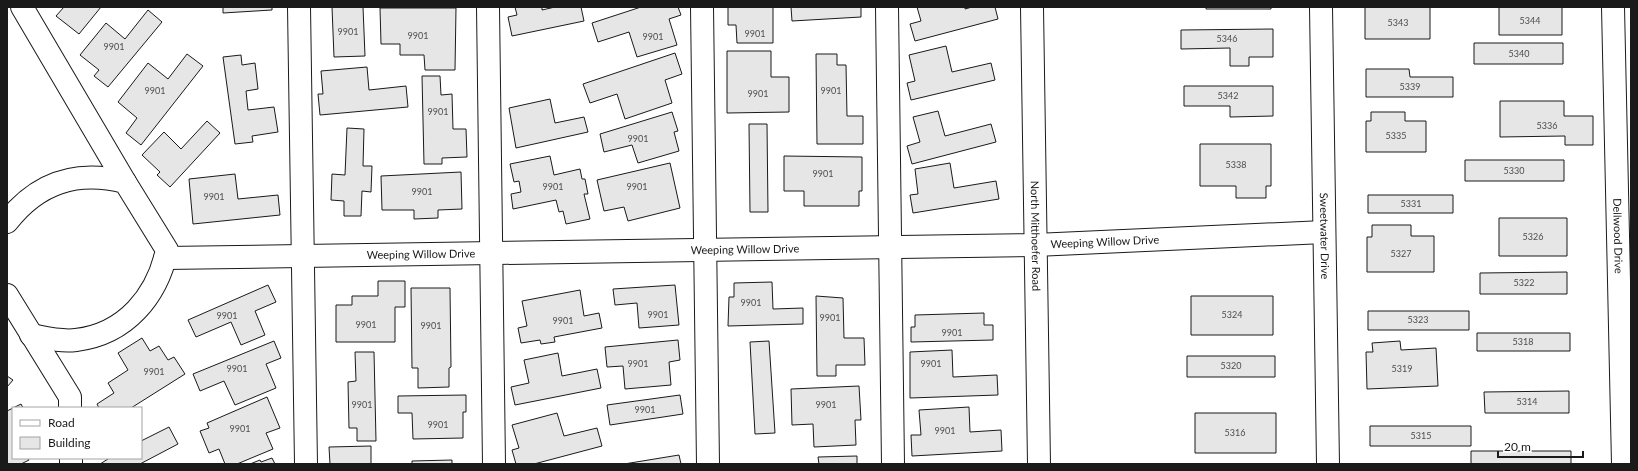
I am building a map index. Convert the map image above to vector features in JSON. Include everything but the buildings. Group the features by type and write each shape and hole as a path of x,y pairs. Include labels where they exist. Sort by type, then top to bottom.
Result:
{"street":[{"path":"22,7 125,182 167,250 160,278 150,294 140,307 113,328 77,340 46,340 32,335"},
{"path":"299,7 306,464"},
{"path":"488,7 494,464"},
{"path":"702,7 708,464"},
{"path":"887,7 893,464"},
{"name":"North Mitthoefer Road","path":"1032,7 1039,464"},
{"name":"Sweetwater Drive","path":"1321,7 1328,464"},
{"name":"Dellwood Drive","path":"1613,7 1622,57 1626,351 1623,464"},
{"path":"7,222 22,204 47,187 58,183 81,177 112,178 125,182"},
{"name":"Weeping Willow Drive","path":"166,258 1035,245 1324,232"},
{"path":"7,296 70,397 70,407"}]}
